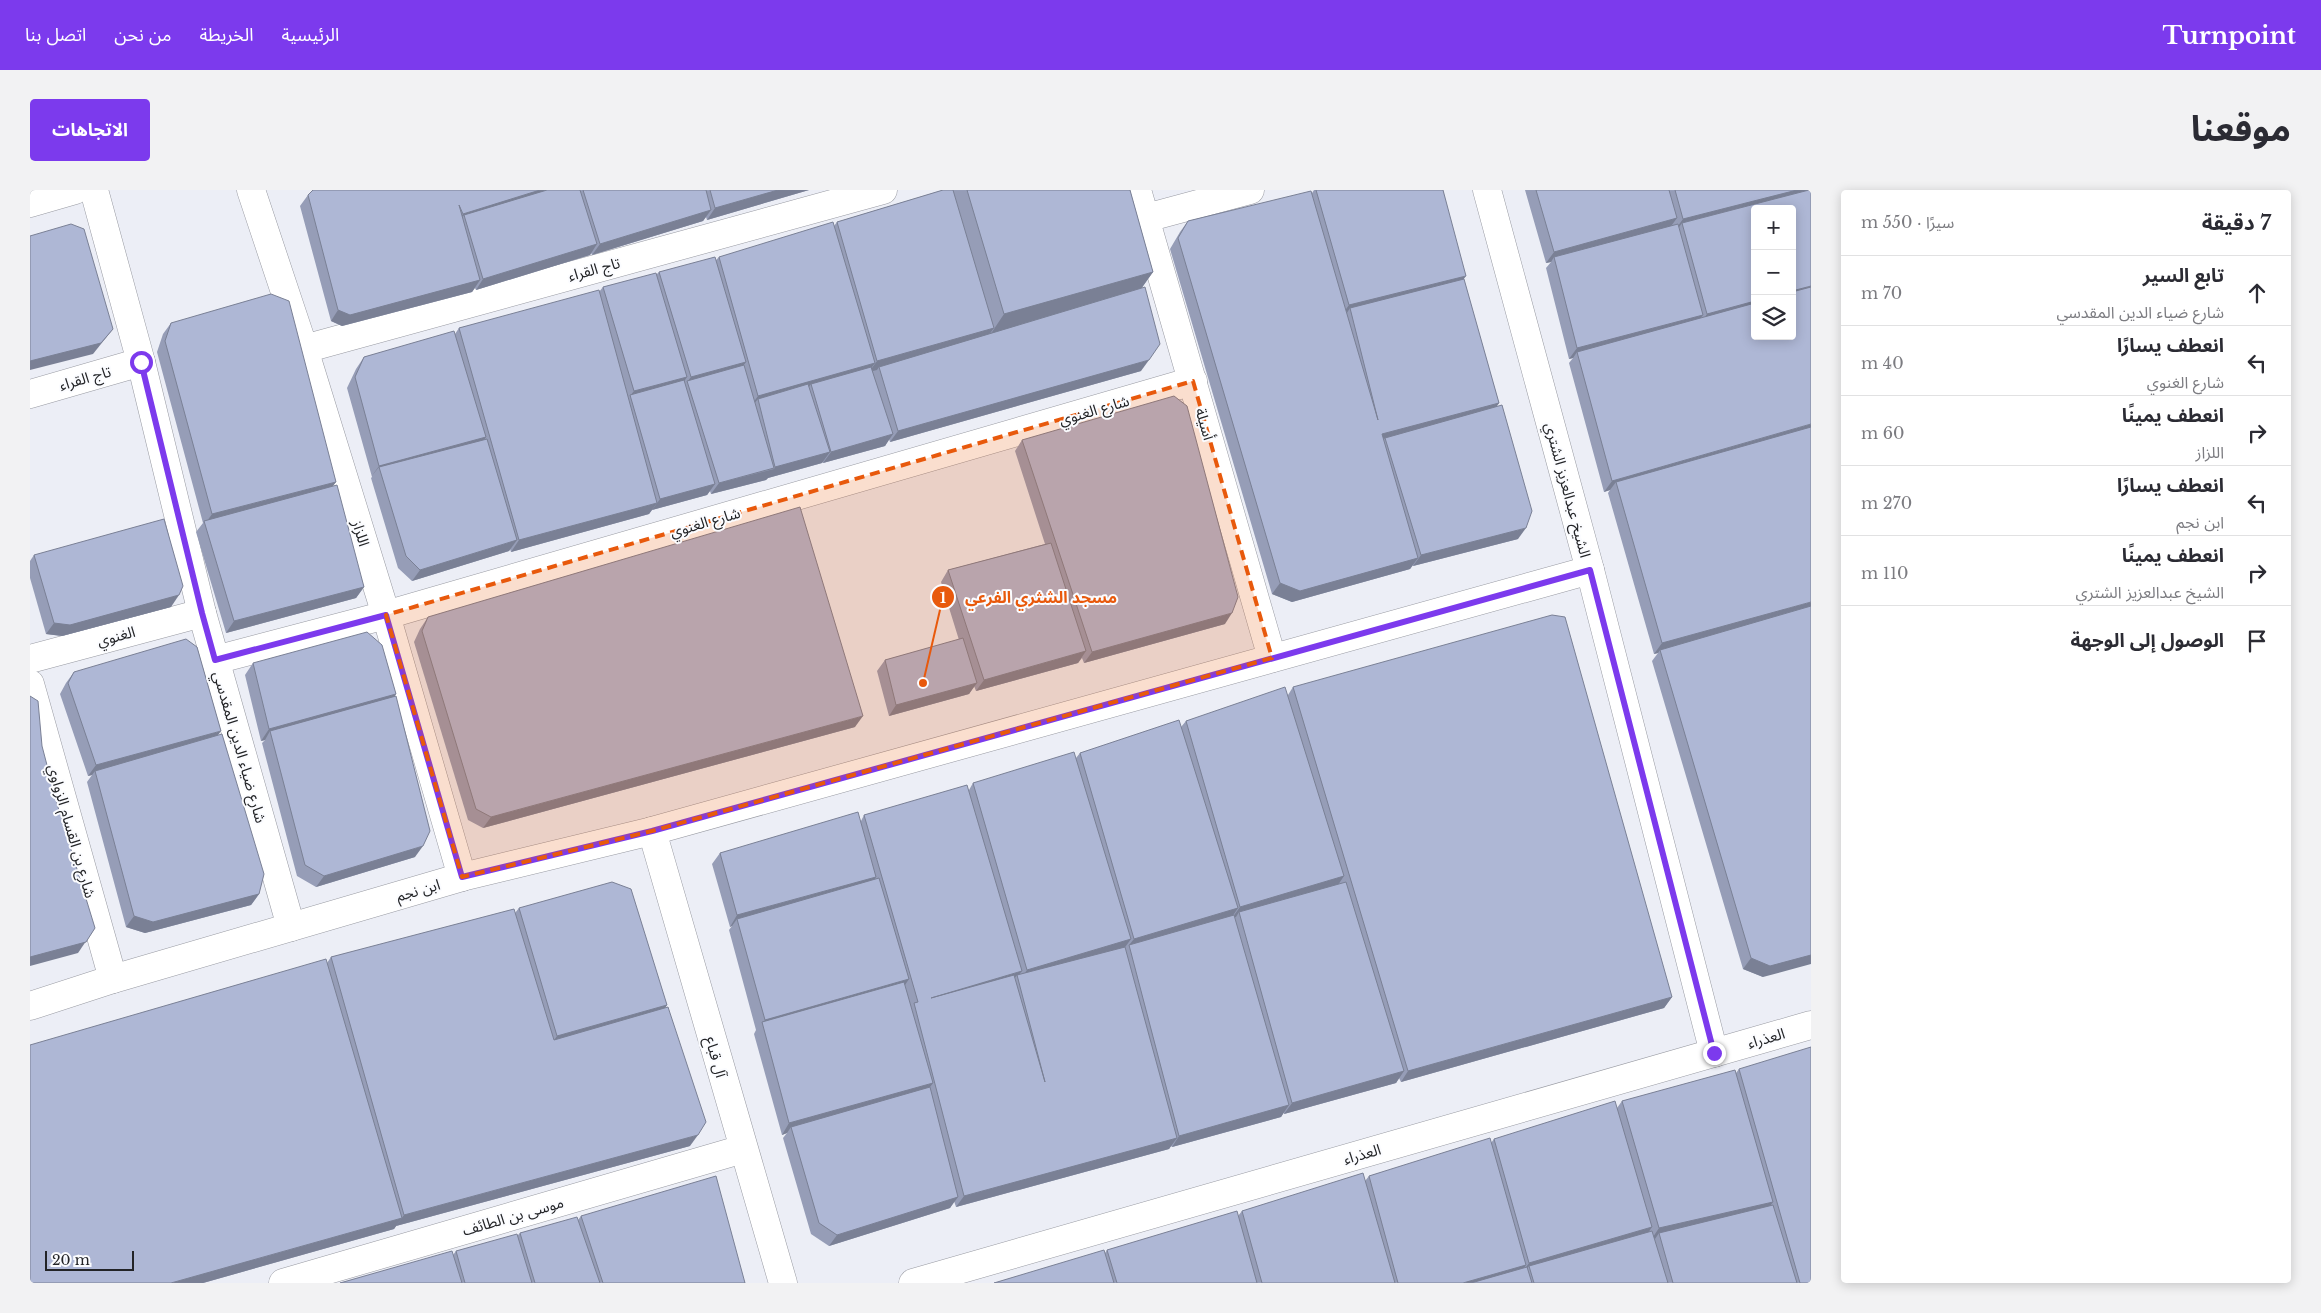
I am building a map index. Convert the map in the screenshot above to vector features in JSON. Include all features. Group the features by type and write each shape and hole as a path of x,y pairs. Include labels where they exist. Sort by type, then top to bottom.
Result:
{"street":[{"path":"30,203 75,190"},
{"name":"شارع ضياء الدين المقدسي","path":"94,190 141,362 202,613 291,927"},
{"name":"اللزاز","path":"253,190 386,615 462,877"},
{"name":"تاج القراء","path":"304,349 883,190"},
{"name":"أسيلة","path":"1138,190 1272,658"},
{"path":"1146,218 1250,190"},
{"name":"الشيخ عبدالعزيز الشتري","path":"1487,190 1590,570 1714,1053"},
{"name":"تاج القراء","path":"30,394 141,362"},
{"name":"شارع الغنوي","path":"215,660 386,615 1192,381"},
{"name":"ابن نجم","path":"30,1006 113,979 462,877 652,831 1590,570"},
{"name":"الغنوي","path":"30,659 202,613"},
{"name":"شارع بن القسام الزواوي","path":"30,684 113,979"},
{"name":"آل قباع","path":"652,831 783,1283"},
{"name":"العذراء","path":"913,1283 1811,1025"},
{"name":"موسى بن الطائف","path":"283,1283 743,1149"}],"highlighted area":[{"path":"1193,381 1272,658 652,831 462,877 386,615"}],"building":[{"path":"313,190 540,190 463,214 459,205 480,280 350,315 338,310 308,195"},
{"path":"547,190 580,190 597,244 483,279 464,215"},
{"path":"583,190 706,190 711,210 600,244"},
{"path":"710,190 778,190 715,208"},
{"path":"943,190 953,190 994,328 877,361 837,222"},
{"path":"967,190 1130,190 1153,272 1004,314"},
{"path":"1316,190 1443,190 1466,276 1349,305"},
{"path":"1536,190 1669,190 1677,218 1554,252"},
{"path":"1675,190 1797,190 1683,219"},
{"path":"1811,190 1811,286 1796,290 1796,205 1751,205"},
{"path":"1311,191 1378,420 1350,308 1464,279 1499,403 1382,434 1418,558 1300,591 1280,583 1178,238 1188,221"},
{"path":"1751,205 1751,302 1707,314 1682,223"},
{"path":"833,222 875,363 758,396 719,257"},
{"path":"71,224 84,229 113,329 101,343 30,361 30,236"},
{"path":"1678,224 1703,315 1577,348 1554,257"},
{"path":"715,257 746,362 691,377 659,272"},
{"path":"656,273 687,377 634,391 603,287"},
{"path":"1145,287 1160,344 1149,360 898,431 879,367"},
{"path":"1811,287 1811,424 1612,481 1577,352 1751,304 1751,340 1796,340 1796,291"},
{"path":"599,290 657,503 519,540 459,328"},
{"path":"271,294 289,301 336,482 212,514 165,341 171,323"},
{"path":"454,331 486,437 379,466 355,377 364,357"},
{"path":"744,365 774,468 719,483 687,381"},
{"path":"871,367 893,434 831,452 811,384"},
{"path":"684,380 715,484 660,499 630,395"},
{"path":"808,384 830,452 775,467 758,399"},
{"path":"1174,396 1187,406 1238,597 1232,613 1092,652 1022,440"},
{"path":"1502,405 1532,511 1526,528 1421,555 1385,438"},
{"path":"1811,427 1811,602 1662,643 1616,482"},
{"path":"487,439 517,540 420,570 406,556 379,467"},
{"path":"337,485 364,587 234,621 204,521"},
{"path":"800,507 863,716 491,817 476,809 422,631 428,617"},
{"path":"164,519 183,586 179,595 70,625 54,623 34,555"},
{"path":"1051,543 1086,651 984,680 948,570"},
{"path":"1811,606 1811,955 1770,966 1751,958 1660,650"},
{"path":"1552,615 1565,617 1672,997 1408,1071 1293,687"},
{"path":"367,632 382,645 396,694 269,729 253,663"},
{"path":"963,638 977,683 896,705 885,660"},
{"path":"186,639 197,647 221,731 96,765 68,683 74,672"},
{"path":"1285,687 1344,876 1240,907 1186,721"},
{"path":"30,696 38,701 42,746 58,807 95,928 86,942 30,957"},
{"path":"396,696 430,831 423,846 324,876 305,865 270,731"},
{"path":"1179,720 1238,908 1134,939 1080,753"},
{"path":"222,734 264,874 259,894 153,922 134,916 95,771"},
{"path":"1074,752 1131,939 1027,970 973,783"},
{"path":"967,785 1022,971 931,998 1014,975 1045,1082 1017,975 1125,947 1177,1138 964,1196 914,1003 918,1002 864,815"},
{"path":"858,812 876,877 737,915 720,853"},
{"path":"879,878 909,979 765,1020 737,919"},
{"path":"612,882 631,889 667,1005 557,1036 519,908"},
{"path":"1346,882 1404,1071 1292,1103 1239,912"},
{"path":"514,909 554,1040 668,1007 706,1122 698,1135 404,1215 331,957"},
{"path":"1234,915 1289,1105 1179,1136 1129,945"},
{"path":"326,959 402,1218 171,1283 30,1283 30,1045"},
{"path":"904,982 933,1083 789,1123 762,1022"},
{"path":"1811,1047 1811,1283 1800,1283 1739,1069"},
{"path":"1735,1070 1773,1202 1659,1228 1622,1101"},
{"path":"930,1087 958,1197 837,1235 819,1223 791,1127"},
{"path":"1615,1101 1652,1227 1529,1263 1494,1139"},
{"path":"1490,1138 1526,1265 1463,1283 1398,1283 1369,1176"},
{"path":"1363,1173 1395,1283 1262,1283 1242,1211"},
{"path":"716,1176 745,1283 603,1283 581,1216"},
{"path":"1773,1205 1797,1283 1673,1283 1659,1233"},
{"path":"1237,1211 1257,1283 1117,1283 1107,1250"},
{"path":"577,1217 600,1283 535,1283 520,1233"},
{"path":"1652,1231 1668,1283 1534,1283 1529,1266"},
{"path":"517,1234 532,1283 465,1283 456,1251"},
{"path":"1104,1250 1114,1283 994,1283"},
{"path":"452,1251 462,1283 340,1283"},
{"path":"1527,1267 1532,1283 1471,1283"}],"place":[{"name":"مسجد الشثري الفرعي","path":"923,683"}],"route":[{"path":"141,362 215,660 386,615 462,877 652,831 1590,570 1714,1053"}]}
